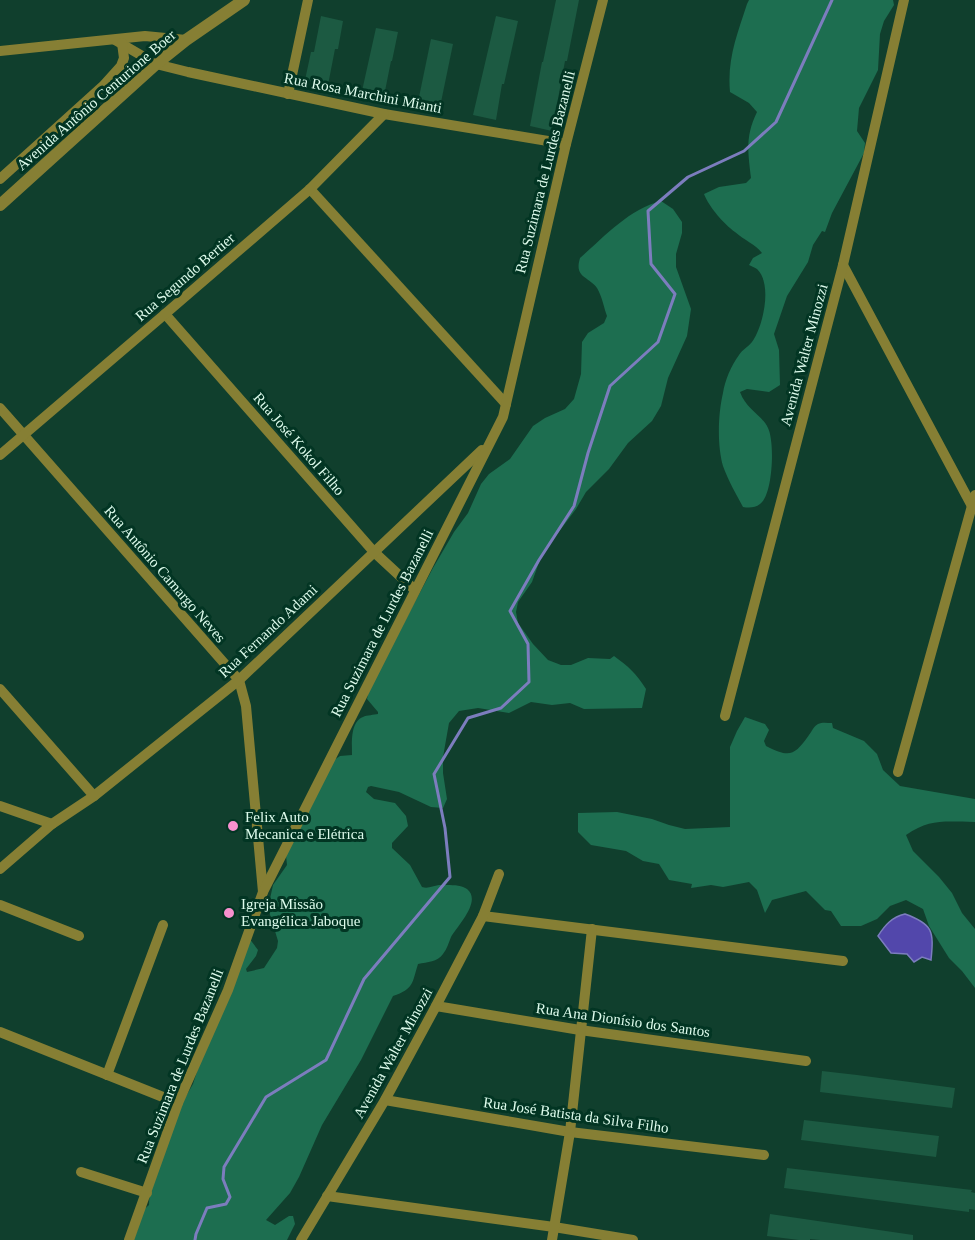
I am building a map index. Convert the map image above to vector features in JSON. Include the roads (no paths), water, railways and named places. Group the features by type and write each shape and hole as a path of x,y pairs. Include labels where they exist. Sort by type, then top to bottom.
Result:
{"street":[{"path":"288,94 308,0"},
{"name":"Rua Suzimara de Lurdes Bazanelli","path":"129,1240 178,1103 228,990 263,892 503,417 566,144 603,0"},
{"name":"Avenida Walter Minozzi","path":"726,716 843,266 904,0"},
{"name":"Avenida Antônio Centurione Boer","path":"0,205 156,64 239,1"},
{"path":"0,51 119,42 145,36 186,40"},
{"path":"0,179 103,87 121,66 123,58 119,42"},
{"name":"Rua Rosa Marchini Mianti","path":"119,42 156,64 384,114 566,144"},
{"name":"Rua Segundo Bertier","path":"0,455 309,189 384,114"},
{"path":"309,189 506,404"},
{"path":"843,266 974,504 898,772"},
{"name":"Rua José Kokol Filho","path":"165,314 374,552 415,590"},
{"name":"Rua Antônio Camargo Neves","path":"0,408 239,680 246,706 263,892"},
{"name":"Rua Fernando Adami","path":"0,869 52,824 94,796 239,680 489,443"},
{"path":"0,689 94,796"},
{"path":"0,806 52,824"},
{"name":"Avenida Walter Minozzi","path":"301,1240 385,1100 436,1006 483,916 499,874"},
{"path":"0,905 79,936"},
{"path":"483,916 843,961"},
{"path":"107,1075 163,925"},
{"path":"552,1240 570,1131 592,930"},
{"name":"Rua Ana Dionísio dos Santos","path":"436,1006 580,1030 806,1060"},
{"path":"0,1032 178,1103"},
{"name":"Rua José Batista da Silva Filho","path":"385,1100 570,1131 764,1155"},
{"path":"81,1172 147,1193"},
{"path":"327,1196 633,1240"}],"waterway":[{"path":"195,1240 207,1208 226,1204 230,1197 223,1179 224,1167 266,1097 326,1060 364,979 450,877 445,828 434,774 468,718 501,708 529,682 528,644 510,611 574,506 588,453 610,386 658,342 675,294 651,264 648,211 688,177 744,151 776,122 832,0"}],"place":[{"name":"Felix Auto Mecanica e Elétrica","path":"233,826"},
{"name":"Igreja Missão Evangélica Jaboque","path":"229,913"}]}
